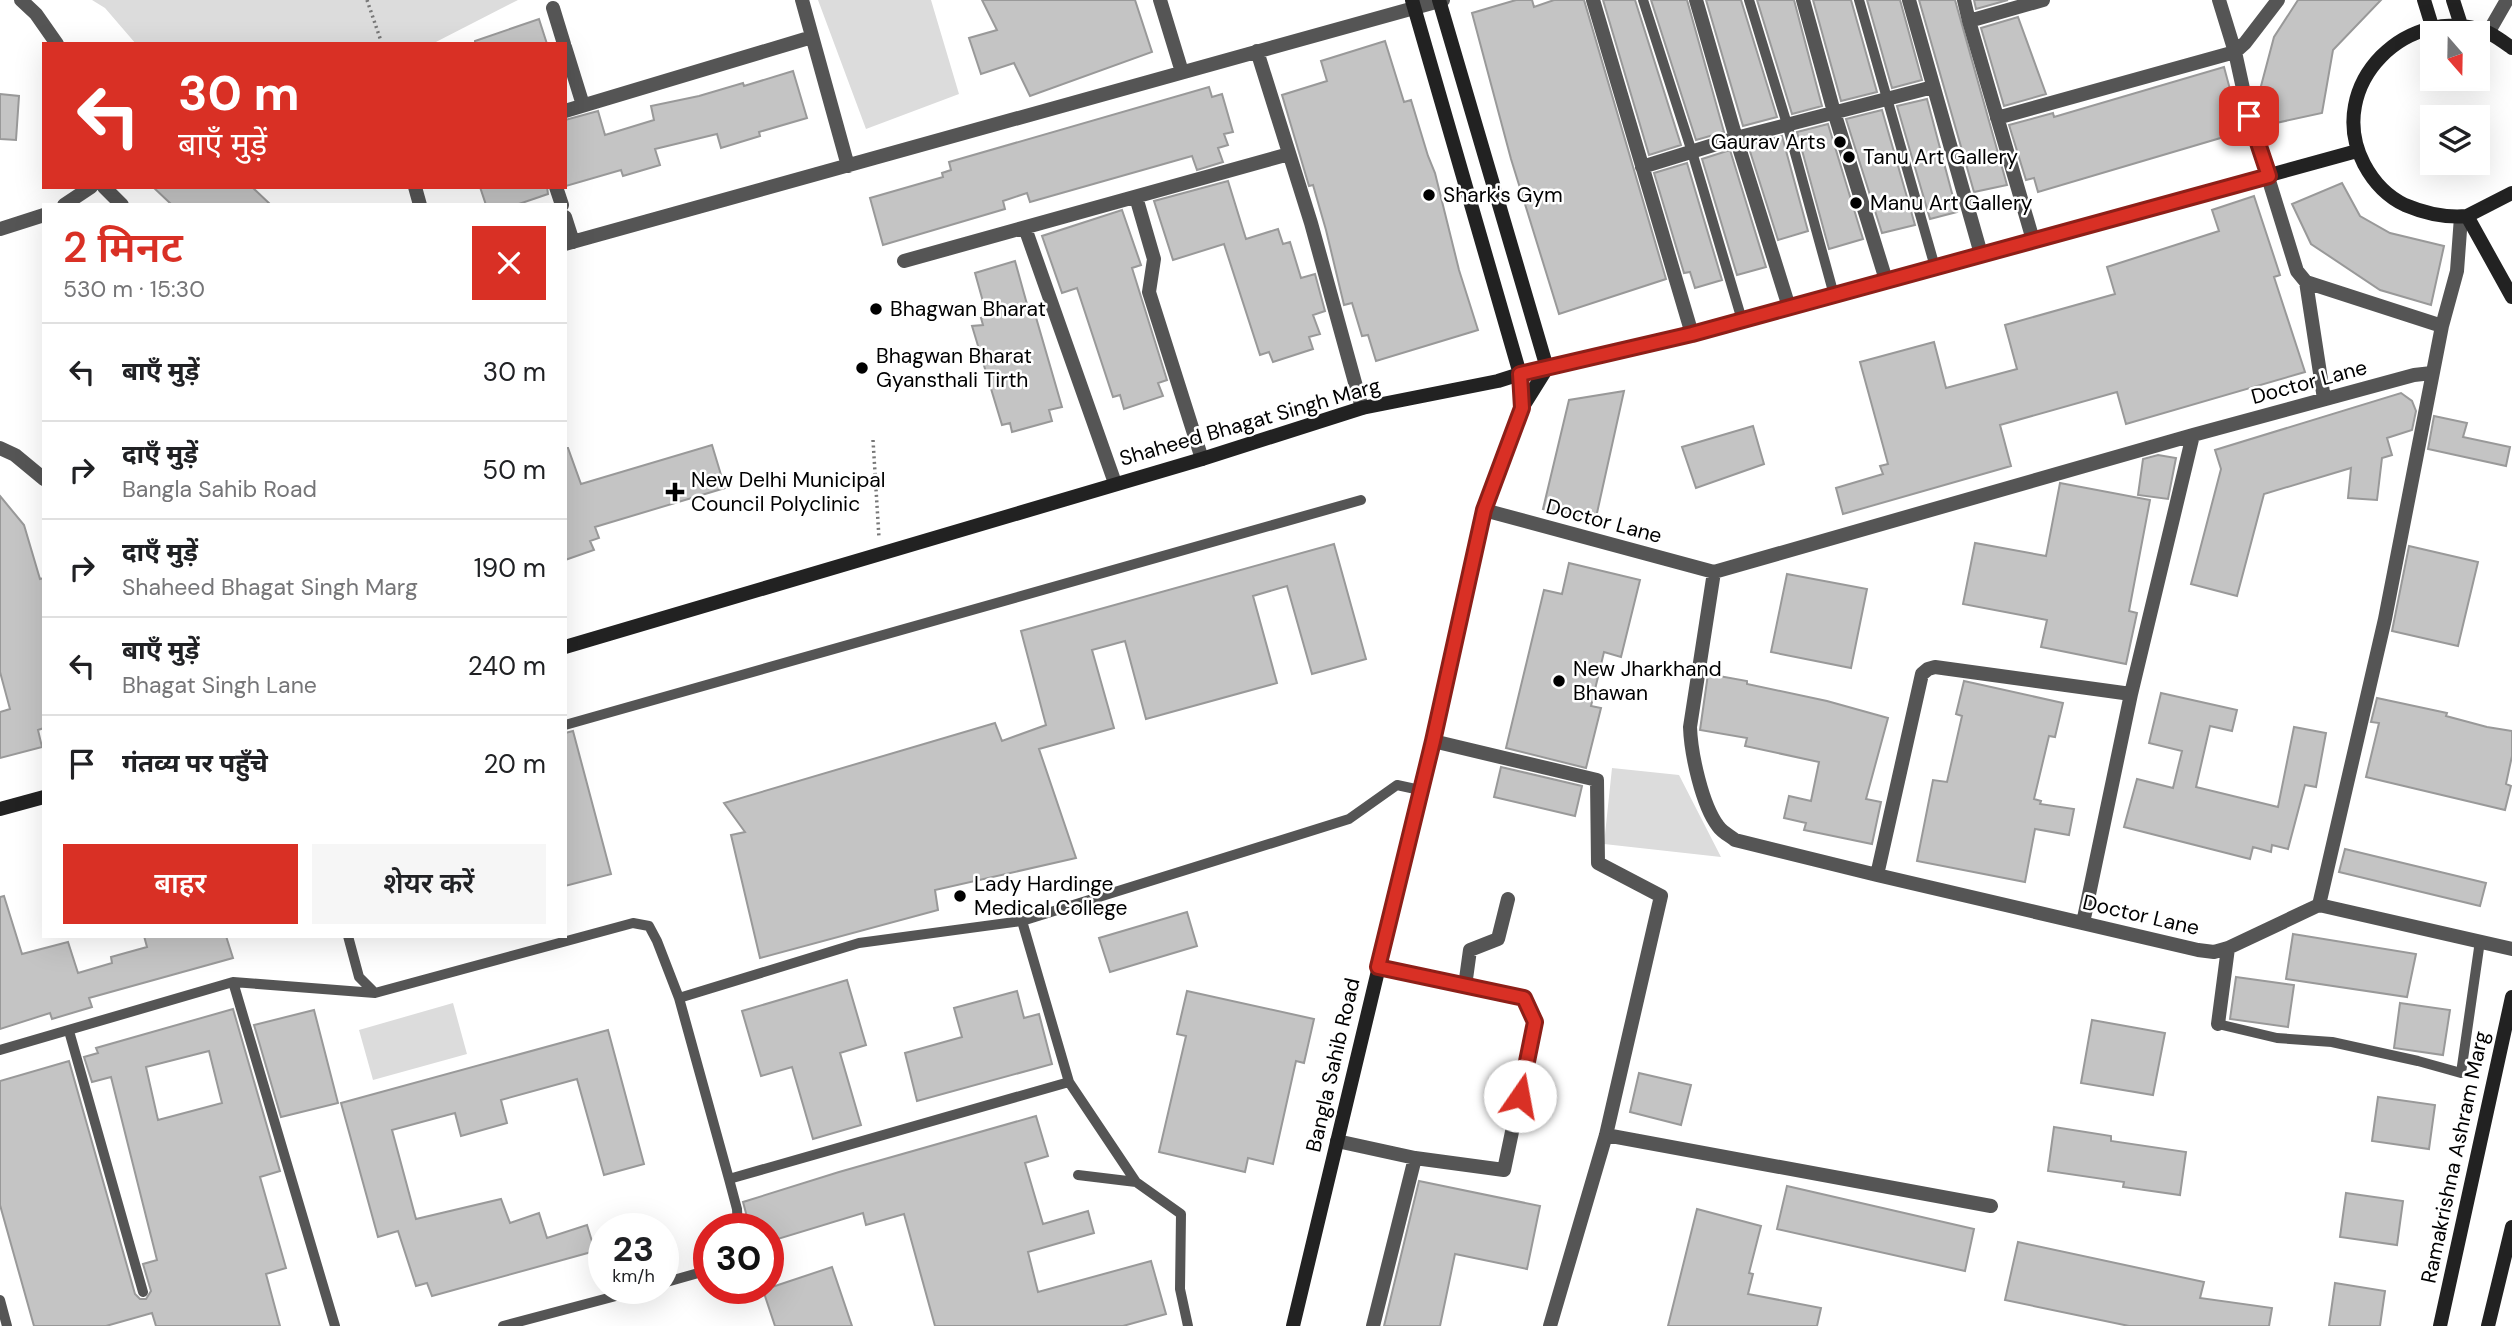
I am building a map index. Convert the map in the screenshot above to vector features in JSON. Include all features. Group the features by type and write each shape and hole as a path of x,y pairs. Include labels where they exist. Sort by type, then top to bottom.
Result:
{"street":[{"path":"21,0 36,13 56,42"},
{"path":"802,0 848,166"},
{"path":"1160,0 1182,72"},
{"path":"569,243 1257,51 1413,4 1440,0 1547,368"},
{"path":"1593,0 1692,334"},
{"path":"1696,0 1789,307"},
{"path":"1803,0 1834,112 1886,280"},
{"path":"1909,0 1980,254"},
{"path":"1964,0 2033,240"},
{"path":"1969,21 2043,0"},
{"path":"2219,0 2235,52 2249,116 2291,256 2297,271 2306,282 2324,399"},
{"path":"1997,118 2235,52 2278,0"},
{"path":"2424,0 2430,21"},
{"path":"2453,0 2460,21"},
{"path":"2490,30 2507,0"},
{"name":"Bangla Sahib Road","path":"1413,4 1520,374 1522,408"},
{"path":"553,8 564,42"},
{"path":"2420,30 2401,37 2375,58 2359,87 2352,119 2357,151 2372,178 2394,200 2422,213 2464,216 2511,195"},
{"path":"2490,34 2512,48"},
{"path":"567,110 813,37"},
{"path":"1257,51 1362,408"},
{"path":"567,53 583,105"},
{"path":"1642,167 1736,138 1933,87"},
{"name":"Shaheed Bhagat Singh Marg","path":"567,646 1202,459 1362,408 1498,381 1692,334 2357,151"},
{"path":"904,261 1289,154"},
{"path":"67,203 89,189"},
{"path":"106,189 120,203"},
{"path":"1136,197 1154,259 1149,292 1202,459"},
{"path":"0,229 42,216"},
{"path":"2464,216 2512,297"},
{"path":"2464,216 2457,271 2432,373 2385,619 2319,905 2512,949"},
{"path":"1025,228 1115,483"},
{"path":"2306,282 2442,326"},
{"name":"Bangla Sahib Road","path":"1293,1326 1433,741 1484,510 1522,408 1547,368"},
{"name":"Doctor Lane","path":"1484,510 1714,572 2193,435 2414,375 2432,373"},
{"path":"2083,923 2132,694 2193,435"},
{"path":"0,448 15,455 42,477"},
{"name":"Doctor Lane","path":"1714,572 1690,727 1691,752 1711,815 1720,829 1735,839 1877,875 2214,952 2319,905"},
{"path":"1877,875 1922,674 1928,669 1936,667 2132,694"},
{"path":"1433,741 1597,780 1598,863 1661,896 1606,1135 1550,1326"},
{"path":"0,809 42,798"},
{"path":"1465,986 1470,950 1499,939 1508,899"},
{"path":"2218,1024 2228,948"},
{"path":"1337,1141 1415,1158 1504,1170 1535,1022 1524,998 1378,967"},
{"name":"Ramakrishna Ashram Marg","path":"2440,1326 2512,997"},
{"path":"1606,1135 1991,1206"},
{"path":"1373,1326 1415,1158"},
{"path":"2488,1326 2512,1227"}],"lane":[{"path":"1643,0 1742,320"},
{"path":"1749,0 1787,124 1834,295"},
{"path":"1858,0 1935,267"},
{"path":"567,723 1362,500"},
{"path":"679,998 859,943 1022,921 1349,819 1397,785 1420,790"},
{"path":"1022,921 1069,1082 1136,1182 1181,1214 1180,1289 1188,1326"},
{"path":"0,1050 233,982 375,993 632,923 649,926 679,998 737,1213"},
{"path":"349,938 359,977 375,993"},
{"path":"2218,1024 2277,1038 2332,1042 2461,1073 2480,941"},
{"path":"233,982 335,1326"},
{"path":"69,1031 143,1292"},
{"path":"729,1179 1069,1082"},
{"path":"1078,1175 1136,1182"},
{"path":"0,1300 7,1326"},
{"path":"503,1326 588,1303"}],"path":[{"path":"367,0 381,41"},
{"path":"873,440 879,554"}],"shaded area":[{"path":"92,0 518,0 436,42 134,42 105,8"},
{"path":"818,0 931,0 959,94 866,129"},
{"path":"1612,768 1679,775 1721,857 1604,844"},
{"path":"453,1003 467,1054 373,1080 359,1030"}],"building":[{"path":"982,0 1135,0 1152,52 1030,96 1014,63 981,74 969,38 997,30"},
{"path":"1516,0 1532,0 1534,7 1554,0 1584,0 1666,279 1559,314 1511,159 1472,13"},
{"path":"1603,0 1635,0 1681,145 1649,155"},
{"path":"1651,0 1687,0 1724,132 1696,140"},
{"path":"1706,0 1741,0 1777,117 1743,126"},
{"path":"1757,0 1794,0 1822,106 1792,114"},
{"path":"1813,0 1851,0 1877,92 1841,101"},
{"path":"1867,0 1900,0 1922,80 1892,88"},
{"path":"1919,0 1955,0 2007,185 1974,192"},
{"path":"1974,0 2008,0 1976,9"},
{"path":"2298,0 2381,0 2333,50 2322,113 2262,126 2256,105 2274,37"},
{"path":"2018,17 2046,94 2004,106 1981,28"},
{"path":"539,19 546,42 475,42"},
{"path":"1385,41 1404,102 1411,100 1435,173 1459,270 1478,330 1376,361 1368,335 1362,336 1352,303 1344,305 1313,185 1309,186 1282,95 1327,81 1321,61"},
{"path":"2224,67 2231,93 2222,96 2234,134 2038,192 2034,178 2026,180 2009,125 2053,113 2054,117"},
{"path":"793,71 807,118 759,132 760,136 721,148 717,134 655,149 660,165 623,176 621,170 567,186 567,119 598,111 605,135 654,120 651,106 743,83 744,86"},
{"path":"1209,87 1212,97 1222,94 1233,132 1224,134 1228,145 1218,148 1223,162 1197,170 1192,156 1030,202 1027,193 1003,201 1005,209 883,245 870,198 943,177 942,173 951,170 949,162"},
{"path":"0,94 19,96 16,140 0,139"},
{"path":"1927,99 1957,212 1930,219 1897,106"},
{"path":"1882,110 1915,225 1882,233 1846,119"},
{"path":"1828,124 1863,239 1829,249 1797,132"},
{"path":"1782,136 1808,231 1778,240 1748,145"},
{"path":"1730,150 1766,267 1737,275 1702,159"},
{"path":"1687,163 1722,280 1695,288 1690,272 1684,273 1654,173"},
{"path":"1228,181 1246,239 1278,229 1283,244 1290,242 1301,278 1315,274 1325,311 1313,315 1320,334 1309,337 1313,349 1273,362 1269,352 1260,355 1224,244 1173,260 1154,201"},
{"path":"2342,183 2360,216 2390,233 2444,246 2431,305 2380,290 2311,244 2292,204"},
{"path":"155,189 254,189 269,203 170,203"},
{"path":"481,189 547,189 548,194 522,203 485,203"},
{"path":"2254,196 2280,275 2274,277 2305,372 2126,424 2117,392 2000,425 2011,466 1843,514 1836,488 1883,474 1880,466 1888,464 1860,362 1934,342 1946,388 2017,369 2005,325 2115,294 2107,267 2219,231 2212,210"},
{"path":"1122,210 1141,265 1132,268 1167,380 1158,383 1163,396 1124,409 1120,395 1113,397 1077,288 1062,293 1042,236"},
{"path":"1015,261 1030,315 1035,314 1062,407 1049,410 1052,421 1012,432 1010,423 1002,425 972,326 983,325 981,318 987,316 975,273"},
{"path":"1624,391 1595,522 1543,509 1569,400"},
{"path":"2401,393 2412,401 2416,411 2412,430 2387,438 2392,455 2382,458 2377,500 2348,498 2351,468 2264,494 2237,596 2191,584 2221,469 2215,450"},
{"path":"2434,416 2467,423 2463,437 2510,447 2506,466 2428,449"},
{"path":"1753,426 1764,464 1696,488 1682,447"},
{"path":"712,445 725,488 595,527 599,538 590,541 594,550 567,559 567,448 581,484"},
{"path":"2158,455 2176,458 2168,499 2138,495 2143,459"},
{"path":"2060,483 2150,500 2129,611 2137,613 2126,664 2041,647 2047,620 1963,604 1975,543 2046,556"},
{"path":"0,496 24,525 42,578 42,729 38,730 42,747 0,758 0,712 10,709 0,672"},
{"path":"1334,544 1366,659 1312,674 1287,586 1253,596 1277,683 1146,719 1125,641 1092,650 1114,728 1039,749 1076,858 935,890 938,910 760,958 731,835 745,832 724,803 995,723 1002,741 1046,725 1021,631"},
{"path":"2409,546 2478,562 2458,646 2392,631"},
{"name":"New Jharkhand Bhawan","path":"1569,563 1640,580 1621,657 1604,652 1591,706 1601,708 1586,768 1506,748 1544,590 1562,594"},
{"path":"1787,574 1867,589 1851,668 1771,652"},
{"path":"1708,674 1747,681 1747,684 1827,701 1888,718 1866,799 1881,802 1872,844 1804,830 1806,823 1784,818 1789,796 1811,801 1819,762 1745,746 1747,738 1700,730"},
{"path":"1964,681 2063,703 2055,737 2049,736 2034,799 2041,801 2040,804 2074,809 2069,835 2035,829 2025,882 1917,861 1933,780 1947,782 1962,716 1956,714"},
{"path":"2161,693 2237,710 2232,731 2210,726 2196,787 2278,807 2294,727 2326,733 2316,787 2305,785 2288,849 2272,845 2271,852 2253,847 2250,859 2124,827 2137,779 2173,788 2182,751 2149,743"},
{"path":"2377,698 2512,731 2512,756 2506,784 2511,786 2505,810 2366,777 2379,723 2371,722"},
{"path":"573,731 611,874 567,885 567,732"},
{"path":"1501,767 1582,786 1575,816 1494,797"},
{"path":"2345,849 2486,883 2480,906 2339,872"},
{"path":"4,896 22,954 68,942 78,973 112,963 111,957 147,947 145,938 227,938 233,958 89,998 92,1007 52,1019 50,1013 0,1029 0,897"},
{"path":"1187,912 1197,946 1110,972 1099,938"},
{"path":"2293,934 2416,954 2407,997 2286,979"},
{"path":"2236,977 2294,985 2288,1027 2230,1019"},
{"path":"847,980 866,1045 840,1053 861,1125 813,1139 792,1067 761,1076 742,1011"},
{"path":"1017,991 1024,1018 1039,1014 1052,1064 917,1101 905,1053 962,1037 954,1008"},
{"path":"1187,991 1314,1019 1304,1063 1296,1061 1273,1164 1248,1158 1245,1172 1159,1152 1186,1036 1177,1034"},
{"path":"2400,1003 2450,1010 2443,1055 2394,1048"},
{"path":"233,1009 280,1171 260,1177 286,1268 266,1274 280,1326 156,1326 152,1313 106,1326 34,1326 0,1205 0,1081 69,1061 135,1294 140,1299 146,1299 151,1291 143,1264 157,1260 111,1077 92,1082 84,1057 98,1053 96,1048","holes":["209,1051 222,1103 158,1120 146,1067"]},
{"path":"314,1010 338,1103 281,1117 254,1025"},
{"path":"2092,1020 2165,1033 2153,1095 2081,1083"},
{"path":"608,1030 644,1164 604,1175 577,1079 501,1100 507,1123 461,1136 455,1113 392,1130 416,1219 501,1199 510,1223 539,1213 547,1238 587,1225 588,1228 588,1253 432,1296 427,1283 416,1286 398,1231 378,1237 341,1103"},
{"path":"1639,1073 1691,1085 1681,1125 1630,1112"},
{"path":"2378,1097 2435,1105 2429,1149 2372,1141"},
{"path":"1036,1116 1048,1156 1025,1163 1043,1224 1088,1211 1094,1233 1028,1252 1038,1292 1151,1261 1166,1314 1123,1326 935,1326 904,1214 866,1225 863,1213 784,1237 784,1213 746,1213 743,1202"},
{"path":"2054,1127 2111,1136 2111,1141 2186,1152 2180,1195 2123,1187 2124,1182 2048,1171"},
{"path":"1419,1181 1540,1206 1527,1269 1455,1254 1440,1326 1384,1326"},
{"path":"1787,1186 1974,1229 1965,1271 1777,1229"},
{"path":"2346,1193 2403,1201 2397,1245 2340,1237"},
{"path":"1697,1209 1761,1226 1749,1273 1753,1274 1748,1294 1821,1308 1817,1326 1668,1326"},
{"path":"2018,1242 2204,1282 2200,1298 2272,1308 2269,1326 2129,1326 2005,1300"},
{"path":"832,1267 852,1326 775,1326 768,1304 784,1304 784,1283"},
{"path":"2335,1283 2385,1291 2380,1326 2329,1326"}],"place":[{"name":"Gaurav Arts","path":"1840,142"},
{"name":"Tanu Art Gallery","path":"1849,157"},
{"name":"Shark's Gym","path":"1429,195"},
{"name":"Manu Art Gallery","path":"1856,203"},
{"name":"Bhagwan Bharat","path":"876,309"},
{"name":"Bhagwan Bharat Gyansthali Tirth","path":"862,368"},
{"name":"New Delhi Municipal Council Polyclinic","path":"675,492"},
{"name":"New Jharkhand Bhawan","path":"1559,681"},
{"name":"Lady Hardinge Medical College","path":"960,896"}],"route":[{"path":"1520,1096 1535,1022 1524,998 1378,967 1433,741 1484,510 1522,408 1520,374 1692,334 2269,176 2249,116"}]}
